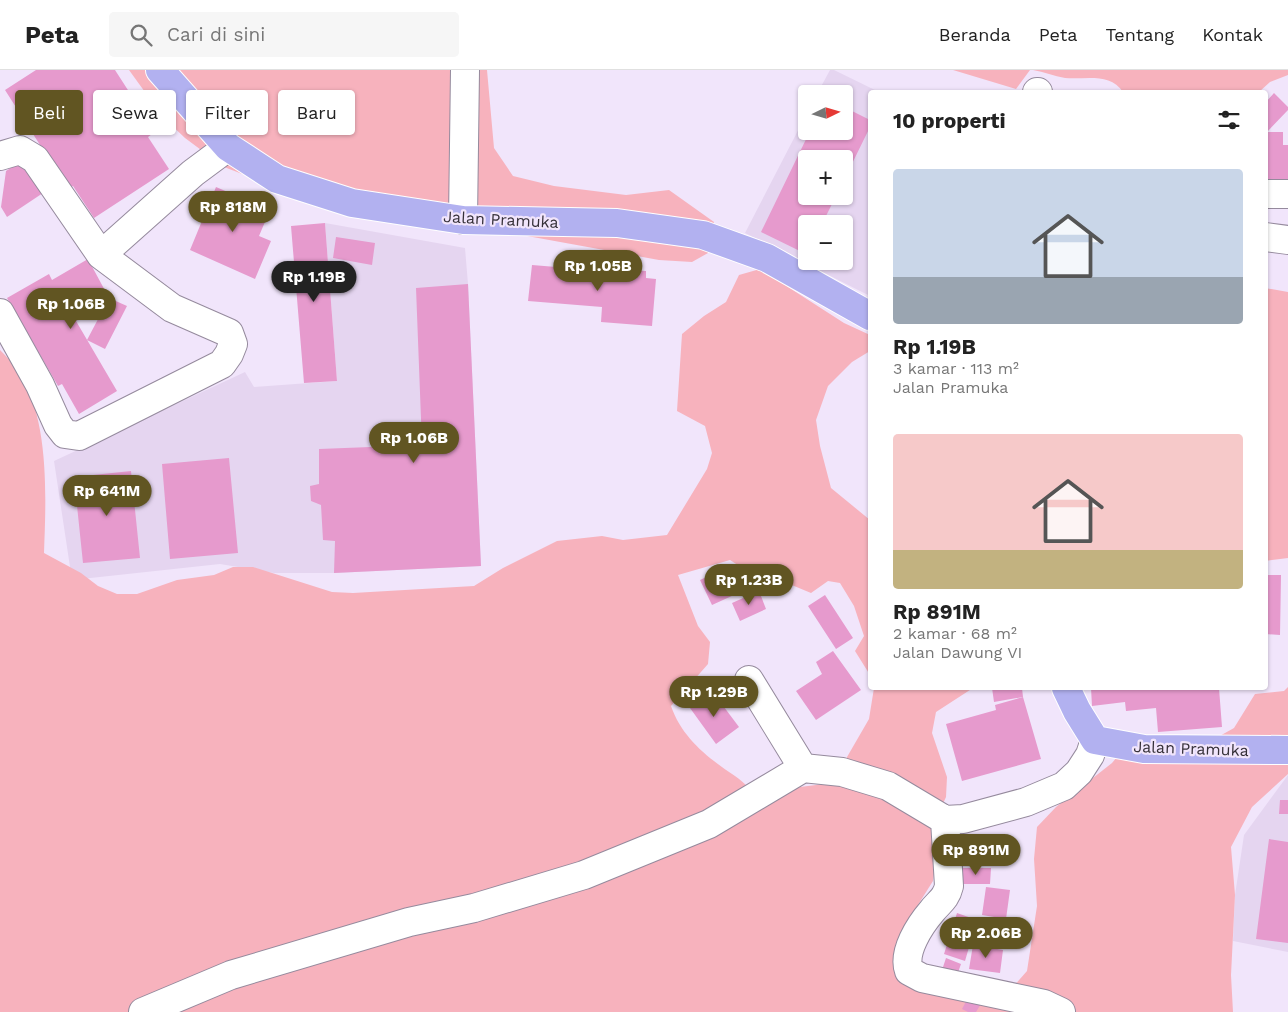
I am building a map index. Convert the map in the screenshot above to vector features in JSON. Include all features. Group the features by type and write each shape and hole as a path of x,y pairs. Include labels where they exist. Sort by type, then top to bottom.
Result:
{"main road":[{"name":"Jalan Pramuka","path":"160,70 228,147 278,179 343,200 463,220 617,222 703,235 767,258 868,315"},
{"path":"1067,690 1077,711 1095,740"},
{"name":"Jalan Pramuka","path":"1095,740 1144,749 1288,750"}],"street":[{"path":"463,220 465,70"},
{"path":"101,255 194,173 228,147"},
{"path":"0,156 20,150 36,158 101,255 172,308 229,334 233,344 230,354 222,364 79,436 65,434 58,425 40,385 0,313"},
{"path":"1268,194 1288,194"},
{"path":"1268,238 1288,240"},
{"path":"749,680 803,768"},
{"path":"143,1012 231,975 409,922 474,908 584,875 709,824 803,768 842,772 888,786 945,820 963,819 1026,802 1064,786 1079,772 1090,755 1095,740"},
{"path":"945,820 949,886 947,894 930,913 918,933 907,957 909,971 922,978 1044,1004 1061,1012"}],"shaded area":[{"path":"129,70 487,70 494,148 513,176 554,186 626,195 669,190 714,222 708,253 692,262 659,260 292,193 224,167 185,138 176,129 176,90 143,90"},
{"path":"830,70 834,70 875,90 868,90 868,295 818,270 853,270 853,215 798,215 798,260 745,233 798,130 798,140 853,140 853,85 822,85"},
{"path":"953,70 1030,70 1016,89"},
{"path":"1033,70 1288,70 1288,75 1270,82 1261,90 1121,90 1118,86 1104,79 1065,78"},
{"path":"325,223 465,248 481,566 334,573 274,573 220,564 72,580 54,461 245,372 254,387 337,381"},
{"path":"760,269 844,323 868,334 868,352 852,362 828,386 816,420 820,446 831,488 868,518 868,672 855,651 864,636 854,606 840,583 828,581 811,593 770,576 747,571 730,560 678,575 698,626 710,642 708,664 671,706 682,728 697,746 742,782 763,802 800,787 832,783 869,719 874,690 970,690 936,712 932,733 947,777 946,797 933,826 937,849 933,881 916,908 909,928 920,972 995,1007 1027,971 1037,906 1034,859 1037,827 1056,807 1112,763 1132,739 1216,738 1234,728 1255,694 1284,691 1288,687 1288,774 1252,807 1231,847 1235,895 1231,975 1233,1012 0,1012 0,350 18,370 36,411 44,459 44,553 81,573 98,586 117,594 137,594 177,580 214,575 233,567 253,567 332,592 353,593 474,586 503,568 557,541 602,536 623,540 667,535 707,469 712,453 705,426 677,411 682,334 704,316 726,302 739,275"},
{"path":"1268,289 1288,292 1288,558 1268,561"},
{"path":"1288,775 1288,952 1233,941 1235,895 1244,835"}],"building":[{"path":"36,70 115,70 128,90 93,90 93,135 151,135 148,137 169,169 94,218 73,186 68,189 34,135 83,135 83,90 15,90 15,106 5,90"},
{"path":"1274,93 1288,107 1288,110 1268,131 1268,100"},
{"path":"853,112 868,119 868,131 853,162 853,150 801,150 806,140 853,140"},
{"path":"1268,132 1283,132 1283,145 1288,145 1288,182 1268,185"},
{"path":"798,156 798,205 832,205 826,215 798,215 798,250 761,232"},
{"path":"24,159 46,191 7,217 1,207 6,171"},
{"path":"216,187 270,210 259,236 271,241 255,279 190,250"},
{"path":"325,223 337,381 304,383 291,226"},
{"path":"336,237 375,243 372,265 333,258"},
{"path":"88,259 109,298 127,306 105,349 87,340 117,391 79,414 62,384 58,386 7,298 49,274 52,280","holes":["106,304 87,340 76,321"]},
{"path":"532,265 605,271 606,268 646,271 646,278 656,279 652,326 601,322 602,307 528,301"},
{"path":"468,284 481,566 334,573 335,541 323,540 321,505 311,501 310,486 319,484 319,449 422,445 416,288"},
{"path":"229,458 238,553 170,559 162,464"},
{"path":"131,471 140,558 83,563 74,477"},
{"path":"723,569 734,595 712,605 700,580"},
{"path":"1268,575 1281,575 1280,635 1268,634"},
{"path":"759,591 766,609 740,621 732,603"},
{"path":"825,595 853,638 836,649 808,606"},
{"path":"833,651 861,690 816,720 796,691 822,674 816,662"},
{"path":"992,690 1022,690 1023,697 994,702"},
{"path":"1091,690 1219,690 1222,727 1158,732 1156,708 1126,711 1125,702 1092,706"},
{"path":"712,691 739,727 716,744 690,708"},
{"path":"1023,697 1041,759 962,781 946,724 996,710 995,705"},
{"path":"1280,800 1288,800 1288,814 1279,814"},
{"path":"1269,839 1288,842 1288,943 1256,939"},
{"path":"961,868 991,868 990,884 961,884"},
{"path":"986,887 1010,890 1006,919 982,915"},
{"path":"957,913 977,920 965,961 944,954"},
{"path":"980,920 1005,924 1001,946 976,943"},
{"path":"973,945 1003,950 1000,973 969,969"},
{"path":"946,958 961,964 954,984 939,979"},
{"path":"972,990 985,997 976,1012 968,1012 962,1009"}]}
